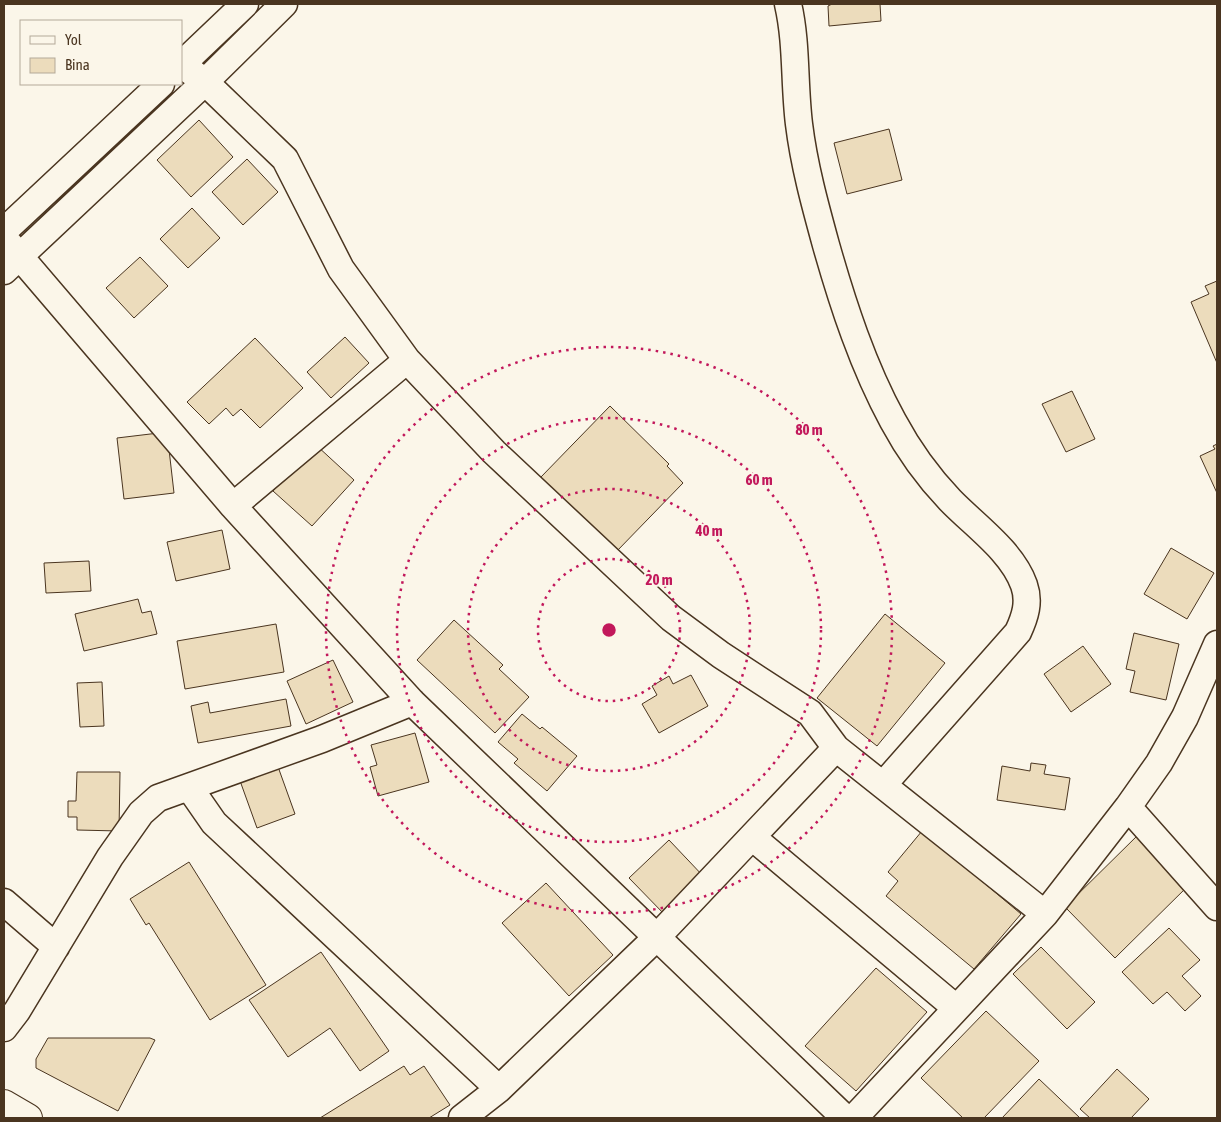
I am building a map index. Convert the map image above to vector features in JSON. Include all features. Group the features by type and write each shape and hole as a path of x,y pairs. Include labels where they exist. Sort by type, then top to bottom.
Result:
{"highway":[{"path":"4,1104 28,1118"}],"street":[{"path":"182,63 246,4"},
{"path":"284,4 205,82 9,255 233,506 412,702 845,1118"},
{"path":"788,4 793,27 795,86 806,167 835,276 863,358 880,398 916,458 948,498 1002,552 1024,585 1027,602 1025,617 1018,632 883,785"},
{"path":"182,65 205,82 285,159 341,269 407,360 494,452 671,618 721,655 810,713 836,748 1045,914"},
{"path":"4,232 160,85"},
{"path":"233,506 407,360"},
{"path":"854,1118 1045,914 1128,807 1159,763 1185,717 1217,644"},
{"path":"4,1028 56,947 110,856 141,813 158,798 322,739 412,702"},
{"path":"462,1118 500,1089 657,937 836,748"},
{"path":"188,787 214,823 500,1089"},
{"path":"1128,807 1217,907"},
{"path":"752,837 956,1008"},
{"path":"4,902 56,947"}],"building":[{"path":"832,4 880,4 881,21 829,26 828,6"},
{"path":"199,120 233,157 191,197 157,160"},
{"path":"889,129 902,180 847,194 834,143"},
{"path":"247,159 278,192 243,225 212,192"},
{"path":"192,208 220,238 188,268 160,239"},
{"path":"140,257 168,286 134,318 106,288"},
{"path":"1217,281 1217,363 1191,302 1209,294 1205,286"},
{"path":"345,337 369,363 331,398 307,372"},
{"path":"255,338 303,388 260,428 241,409 233,416 226,408 209,424 187,402"},
{"path":"1072,391 1095,439 1066,452 1042,404"},
{"path":"610,406 669,464 667,466 683,483 616,552 540,478"},
{"path":"167,432 174,493 124,499 117,438"},
{"path":"1217,444 1217,493 1200,456 1215,449 1213,446"},
{"path":"316,445 354,480 312,526 273,491"},
{"path":"222,530 230,569 176,581 167,542"},
{"path":"1171,548 1214,573 1187,619 1144,594"},
{"path":"89,561 91,591 46,593 44,563"},
{"path":"138,599 142,613 151,611 157,634 84,651 75,614"},
{"path":"885,614 945,663 877,746 817,698"},
{"path":"454,620 503,665 499,669 529,697 495,733 417,660"},
{"path":"276,624 284,672 185,689 177,641"},
{"path":"1134,633 1179,644 1166,700 1130,692 1135,671 1126,669"},
{"path":"1083,646 1111,684 1071,712 1044,674"},
{"path":"333,660 353,702 306,724 287,681"},
{"path":"691,675 708,706 659,733 642,704 657,695 652,686 669,676 673,684"},
{"path":"102,682 104,726 80,727 77,683"},
{"path":"286,699 291,726 198,743 191,706 208,702 210,713"},
{"path":"522,714 540,729 542,727 577,756 547,791 514,763 518,759 498,742"},
{"path":"415,733 429,782 378,796 370,767 377,765 371,745"},
{"path":"1031,763 1046,765 1044,774 1070,778 1065,810 997,800 1002,766 1030,771"},
{"path":"277,764 295,814 257,828 239,778"},
{"path":"77,772 120,772 119,831 77,830 77,817 68,817 68,801 76,801"},
{"path":"922,831 1021,914 974,969 886,896 898,881 888,872"},
{"path":"1141,832 1191,883 1115,958 1065,907"},
{"path":"669,840 705,878 666,916 629,878"},
{"path":"189,862 266,985 210,1020 149,923 146,925 130,899"},
{"path":"546,883 613,955 569,996 502,923"},
{"path":"1169,928 1200,960 1182,976 1201,996 1185,1011 1167,992 1153,1004 1122,972"},
{"path":"1041,947 1095,1002 1067,1029 1013,974"},
{"path":"321,952 389,1051 360,1071 330,1028 288,1057 249,1000"},
{"path":"876,968 927,1012 856,1091 805,1046"},
{"path":"986,1011 1039,1061 984,1118 963,1118 921,1078"},
{"path":"48,1038 150,1038 155,1040 118,1111 36,1068 36,1059"},
{"path":"404,1066 410,1075 424,1066 450,1105 429,1118 320,1118"},
{"path":"1117,1069 1149,1099 1131,1118 1090,1118 1080,1109"},
{"path":"1039,1079 1080,1118 1002,1118"}]}
